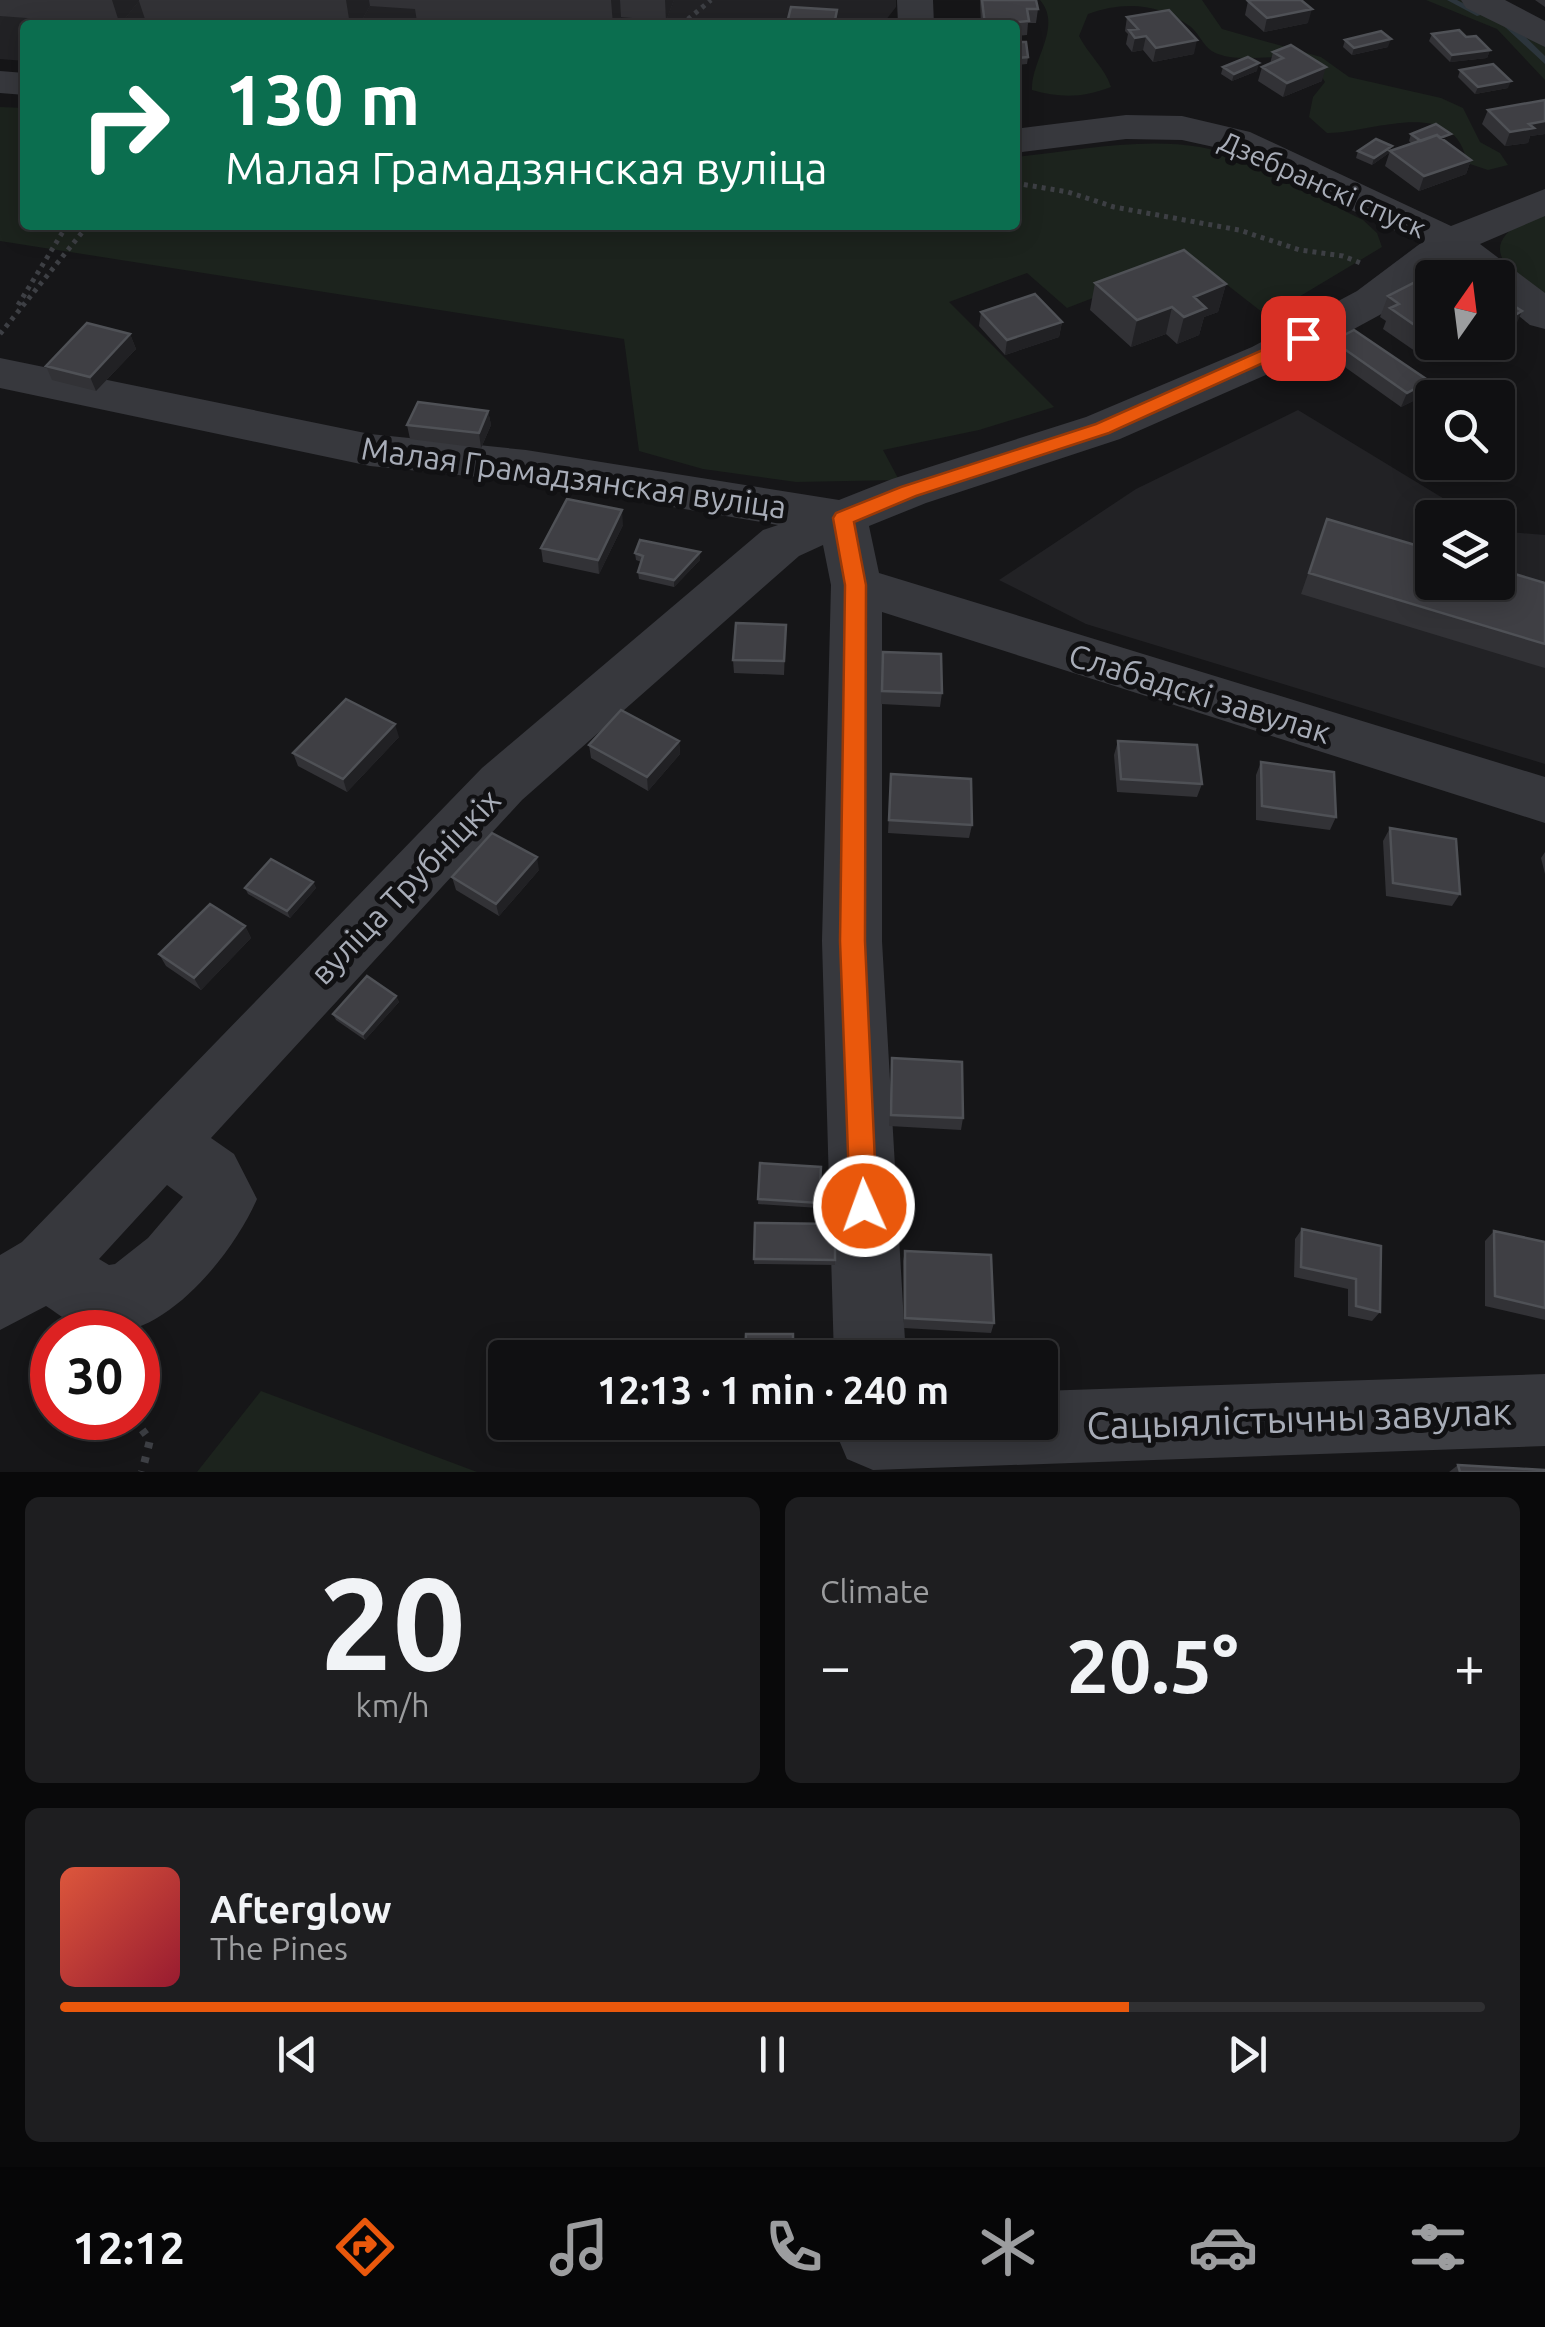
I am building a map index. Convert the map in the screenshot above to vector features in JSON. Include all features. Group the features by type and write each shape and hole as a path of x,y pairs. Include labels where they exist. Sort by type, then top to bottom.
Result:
{"street":[{"path":"1479,0 1545,36"},
{"name":"Дзебранскі спуск","path":"1020,139 1126,127 1182,128 1236,140 1450,241 1474,260"},
{"path":"869,1340 852,941 856,585 843,518 908,492 1102,428 1268,357 1372,300 1450,241 1545,200"},
{"name":"Дзебранскі спуск","path":"1515,292 1545,315"},
{"name":"Малая Грамадзянская вуліца","path":"0,373 370,450 526,466 843,518"},
{"name":"вуліца Трубніцкіх","path":"23,1280 163,1142 502,784 780,543 843,518"},
{"name":"Слабадскі завулак","path":"856,585 1545,800"},
{"path":"23,1280 104,1302 131,1297 154,1284 224,1199 210,1177 163,1142"},
{"name":"Сацыялістычны завулак","path":"873,1442 1545,1410"}],"path":[{"path":"687,20 711,0"},
{"path":"1020,184 1068,192 1114,207 1239,230 1300,250 1343,256 1401,278"},
{"path":"9,322 64,230"},
{"path":"0,334 84,230"},
{"path":"142,1472 150,1440"}],"shaded area":[{"path":"0,0 896,0 896,7 886,20 20,20 20,61 0,59"},
{"path":"1040,0 1202,0 1222,29 1321,57 1349,77 1441,98 1463,108 1480,142 1500,153 1508,165 1488,170 1467,163 1459,142 1446,129 1429,123 1327,133 1309,117 1313,97 1325,82 1315,69 1290,58 1218,54 1191,27 1154,9 1128,6 1088,14 1079,36 1111,87 1072,96 1032,90 1048,21"},
{"path":"1426,0 1468,0 1545,46 1545,80 1497,29"},
{"path":"0,107 20,108 20,230 1020,230 1020,156 1108,146 1177,144 1219,152 1261,168 1363,220 1377,233 1382,247 1267,316 1194,259 1067,308 1027,273 949,302 1054,407 979,430 883,450 899,480 796,482 703,469 639,451 624,339 0,241"},
{"path":"1545,210 1545,307 1515,277 1515,260 1504,260 1501,254 1507,233"},
{"path":"1298,410 1446,500 1415,500 1415,600 1515,600 1515,532 1545,535 1545,764 1086,624 999,580 1136,489"},
{"path":"261,1391 477,1472 197,1472"}],"building":[{"path":"982,0 1036,0 1038,9 1027,9 1029,21 984,20"},
{"path":"1301,0 1312,9 1267,18 1248,1"},
{"path":"791,7 837,10 835,20 788,20"},
{"path":"1169,10 1197,40 1156,48 1146,36 1135,38 1129,30 1138,29 1127,17"},
{"path":"1459,30 1466,37 1476,36 1490,50 1452,55 1432,34"},
{"path":"1381,31 1391,39 1354,48 1345,40"},
{"path":"1020,42 1026,42 1028,57 1020,58"},
{"path":"1291,45 1326,67 1287,83 1262,67 1283,58 1273,52"},
{"path":"1248,57 1259,63 1234,74 1223,67"},
{"path":"1493,64 1511,81 1478,87 1460,70"},
{"path":"1545,100 1545,121 1529,124 1534,128 1510,132 1488,110"},
{"path":"1436,124 1451,134 1421,141 1411,134"},
{"path":"1437,135 1471,160 1424,176 1390,151"},
{"path":"1376,139 1392,146 1374,158 1358,151"},
{"path":"1184,250 1226,284 1194,297 1206,308 1184,317 1172,307 1137,320 1095,283"},
{"path":"1415,282 1415,325 1390,308 1399,304 1388,296"},
{"path":"1035,294 1062,322 1007,340 981,312"},
{"path":"87,323 130,334 90,377 46,366"},
{"path":"1354,330 1428,380 1415,380 1415,389 1407,393 1333,341"},
{"path":"418,402 488,411 479,433 407,425"},
{"path":"567,499 622,510 598,560 541,548"},
{"path":"1327,519 1415,545 1415,600 1515,600 1515,574 1545,583 1545,644 1309,573"},
{"path":"640,540 700,552 674,580 638,572 643,556 635,553"},
{"path":"736,623 786,625 784,661 733,660"},
{"path":"883,652 941,654 942,693 882,691"},
{"path":"346,699 395,724 343,779 293,753"},
{"path":"621,710 679,741 647,777 589,745"},
{"path":"1118,741 1197,745 1202,784 1121,779"},
{"path":"1261,762 1334,772 1336,817 1262,806"},
{"path":"891,774 971,779 972,825 889,820"},
{"path":"1390,828 1456,839 1460,894 1393,883"},
{"path":"492,833 537,857 496,904 452,877"},
{"path":"271,859 313,882 287,911 245,888"},
{"path":"210,904 245,926 194,978 159,954"},
{"path":"367,976 396,996 363,1034 333,1014"},
{"path":"892,1058 962,1062 963,1118 891,1115"},
{"path":"760,1163 821,1167 819,1203 758,1199"},
{"path":"755,1223 835,1224 835,1260 754,1259"},
{"path":"1302,1229 1381,1246 1380,1312 1356,1306 1356,1279 1301,1267"},
{"path":"1494,1231 1545,1242 1545,1308 1495,1296"},
{"path":"905,1251 991,1255 994,1323 905,1318"},
{"path":"746,1334 793,1334 793,1340 746,1340"},
{"path":"1458,1465 1545,1470 1545,1472 1460,1472"}],"waterway":[{"path":"1451,0 1480,14"},
{"path":"1508,25 1545,61"}],"route":[{"path":"864,1206 852,941 856,585 843,518 908,492 1102,428 1268,357 1303,338"}]}
